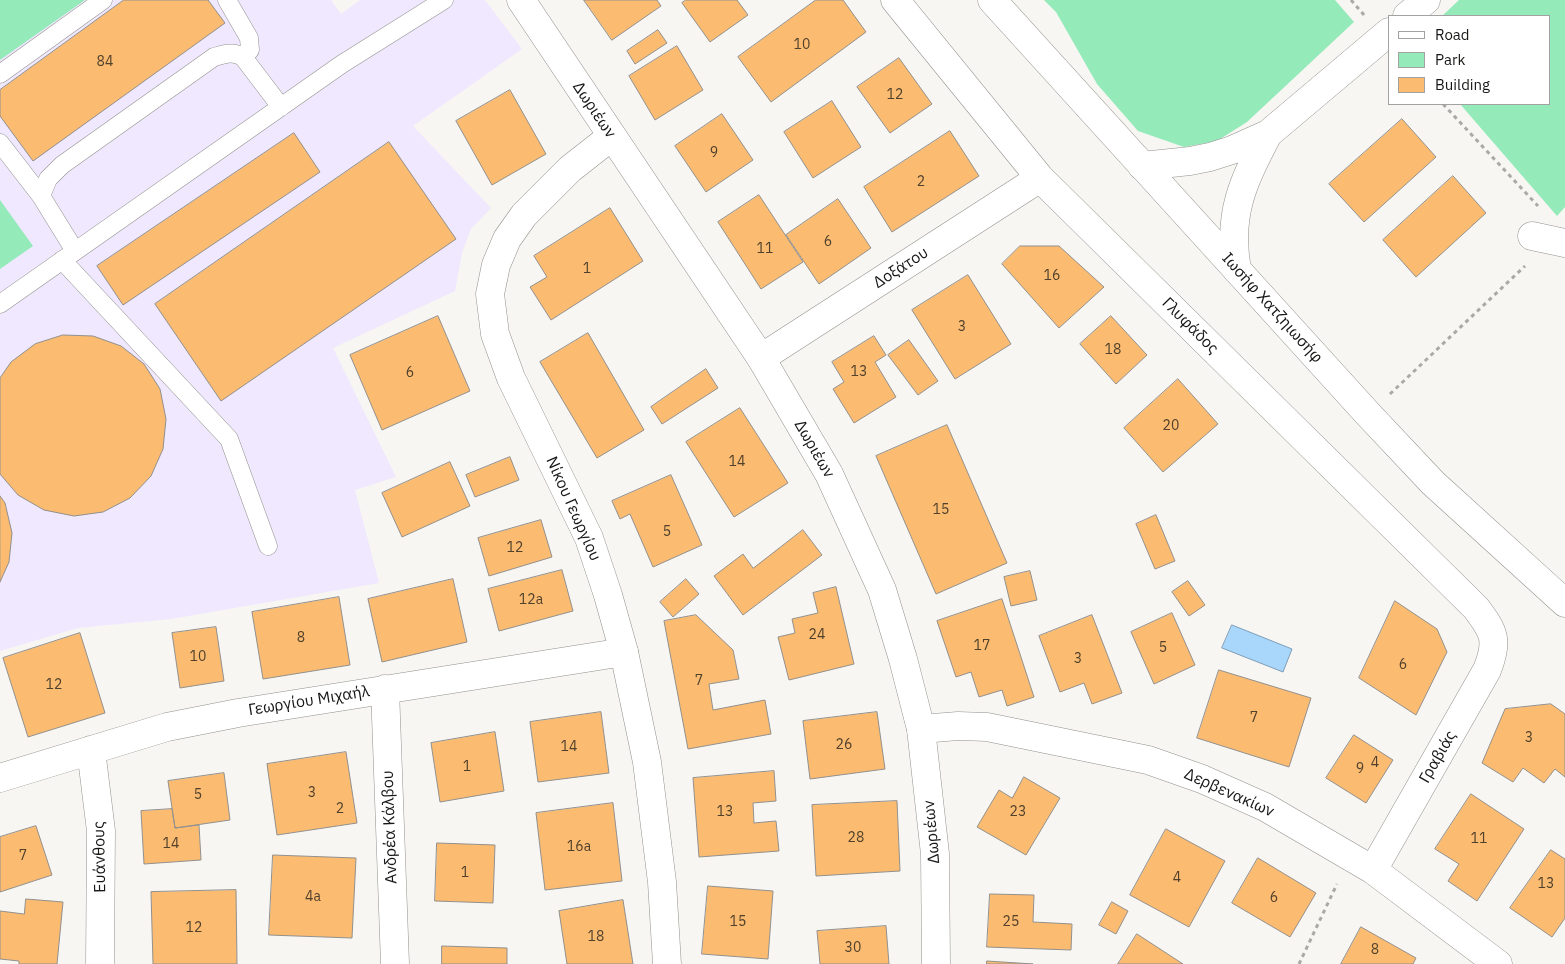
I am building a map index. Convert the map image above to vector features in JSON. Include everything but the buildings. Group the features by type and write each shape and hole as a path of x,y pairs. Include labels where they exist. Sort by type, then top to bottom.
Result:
{"street":[{"name":"Δωριέων","path":"521,0 761,358 829,474 882,590 903,659 921,729 936,854 936,964"},
{"name":"Γλυφάδος","path":"896,0 1040,178 1476,608 1489,625 1495,640"},
{"name":"Ιωσήφ Χατζηιωσήφ","path":"992,0 1433,483 1565,603"},
{"path":"1408,15 1426,0"},
{"path":"1142,166 1210,157 1232,150 1268,134 1388,33"},
{"path":"1237,270 1233,240 1234,222 1244,182 1268,134"},
{"name":"Νίκου Γεωργίου","path":"612,136 570,169 524,215 507,239 496,265 490,294 494,334 508,369 589,538 624,652 648,762 662,882 666,964"},
{"name":"Δοξάτου","path":"761,358 1040,178"},
{"name":"Γραβιάς","path":"1373,870 1487,670 1495,640"},
{"name":"Γεωργίου Μιχαήλ","path":"0,778 167,727 238,713 624,652"},
{"name":"Ανδρέα Κάλβου","path":"385,689 395,964"},
{"name":"Δερβενακίων","path":"921,729 958,726 987,727 1148,760 1202,778 1264,807 1373,870 1498,964"},
{"name":"Ευάνθους","path":"91,750 101,831 100,964"}],"lane":[{"path":"0,74 103,0"},
{"path":"227,0 249,38 250,50 243,57"},
{"path":"0,304 342,64 444,0"},
{"path":"41,196 48,179 62,164 214,58 234,53 243,57 281,107"},
{"path":"0,144 41,196 69,256 229,439 268,546"}],"path":[{"path":"1368,414 1550,240 1561,232 1444,105"},
{"path":"1298,964 1350,856"}],"shaded area":[{"path":"0,0 331,0 341,14 360,0 485,0 522,49 413,126 491,208 471,229 462,253 455,291 333,348 396,477 355,490 379,583 171,619 78,628 0,651"}],"green space":[{"path":"0,0 85,0 0,60"},
{"path":"1044,0 1335,0 1354,22 1247,122 1217,141 1184,147 1138,131 1097,84 1056,12"},
{"path":"1459,0 1565,0 1565,207 1557,216 1461,105 1550,105 1550,15 1443,15"},
{"path":"0,200 33,246 0,269"}],"water":[{"path":"1232,625 1292,649 1283,672 1222,648"}]}
